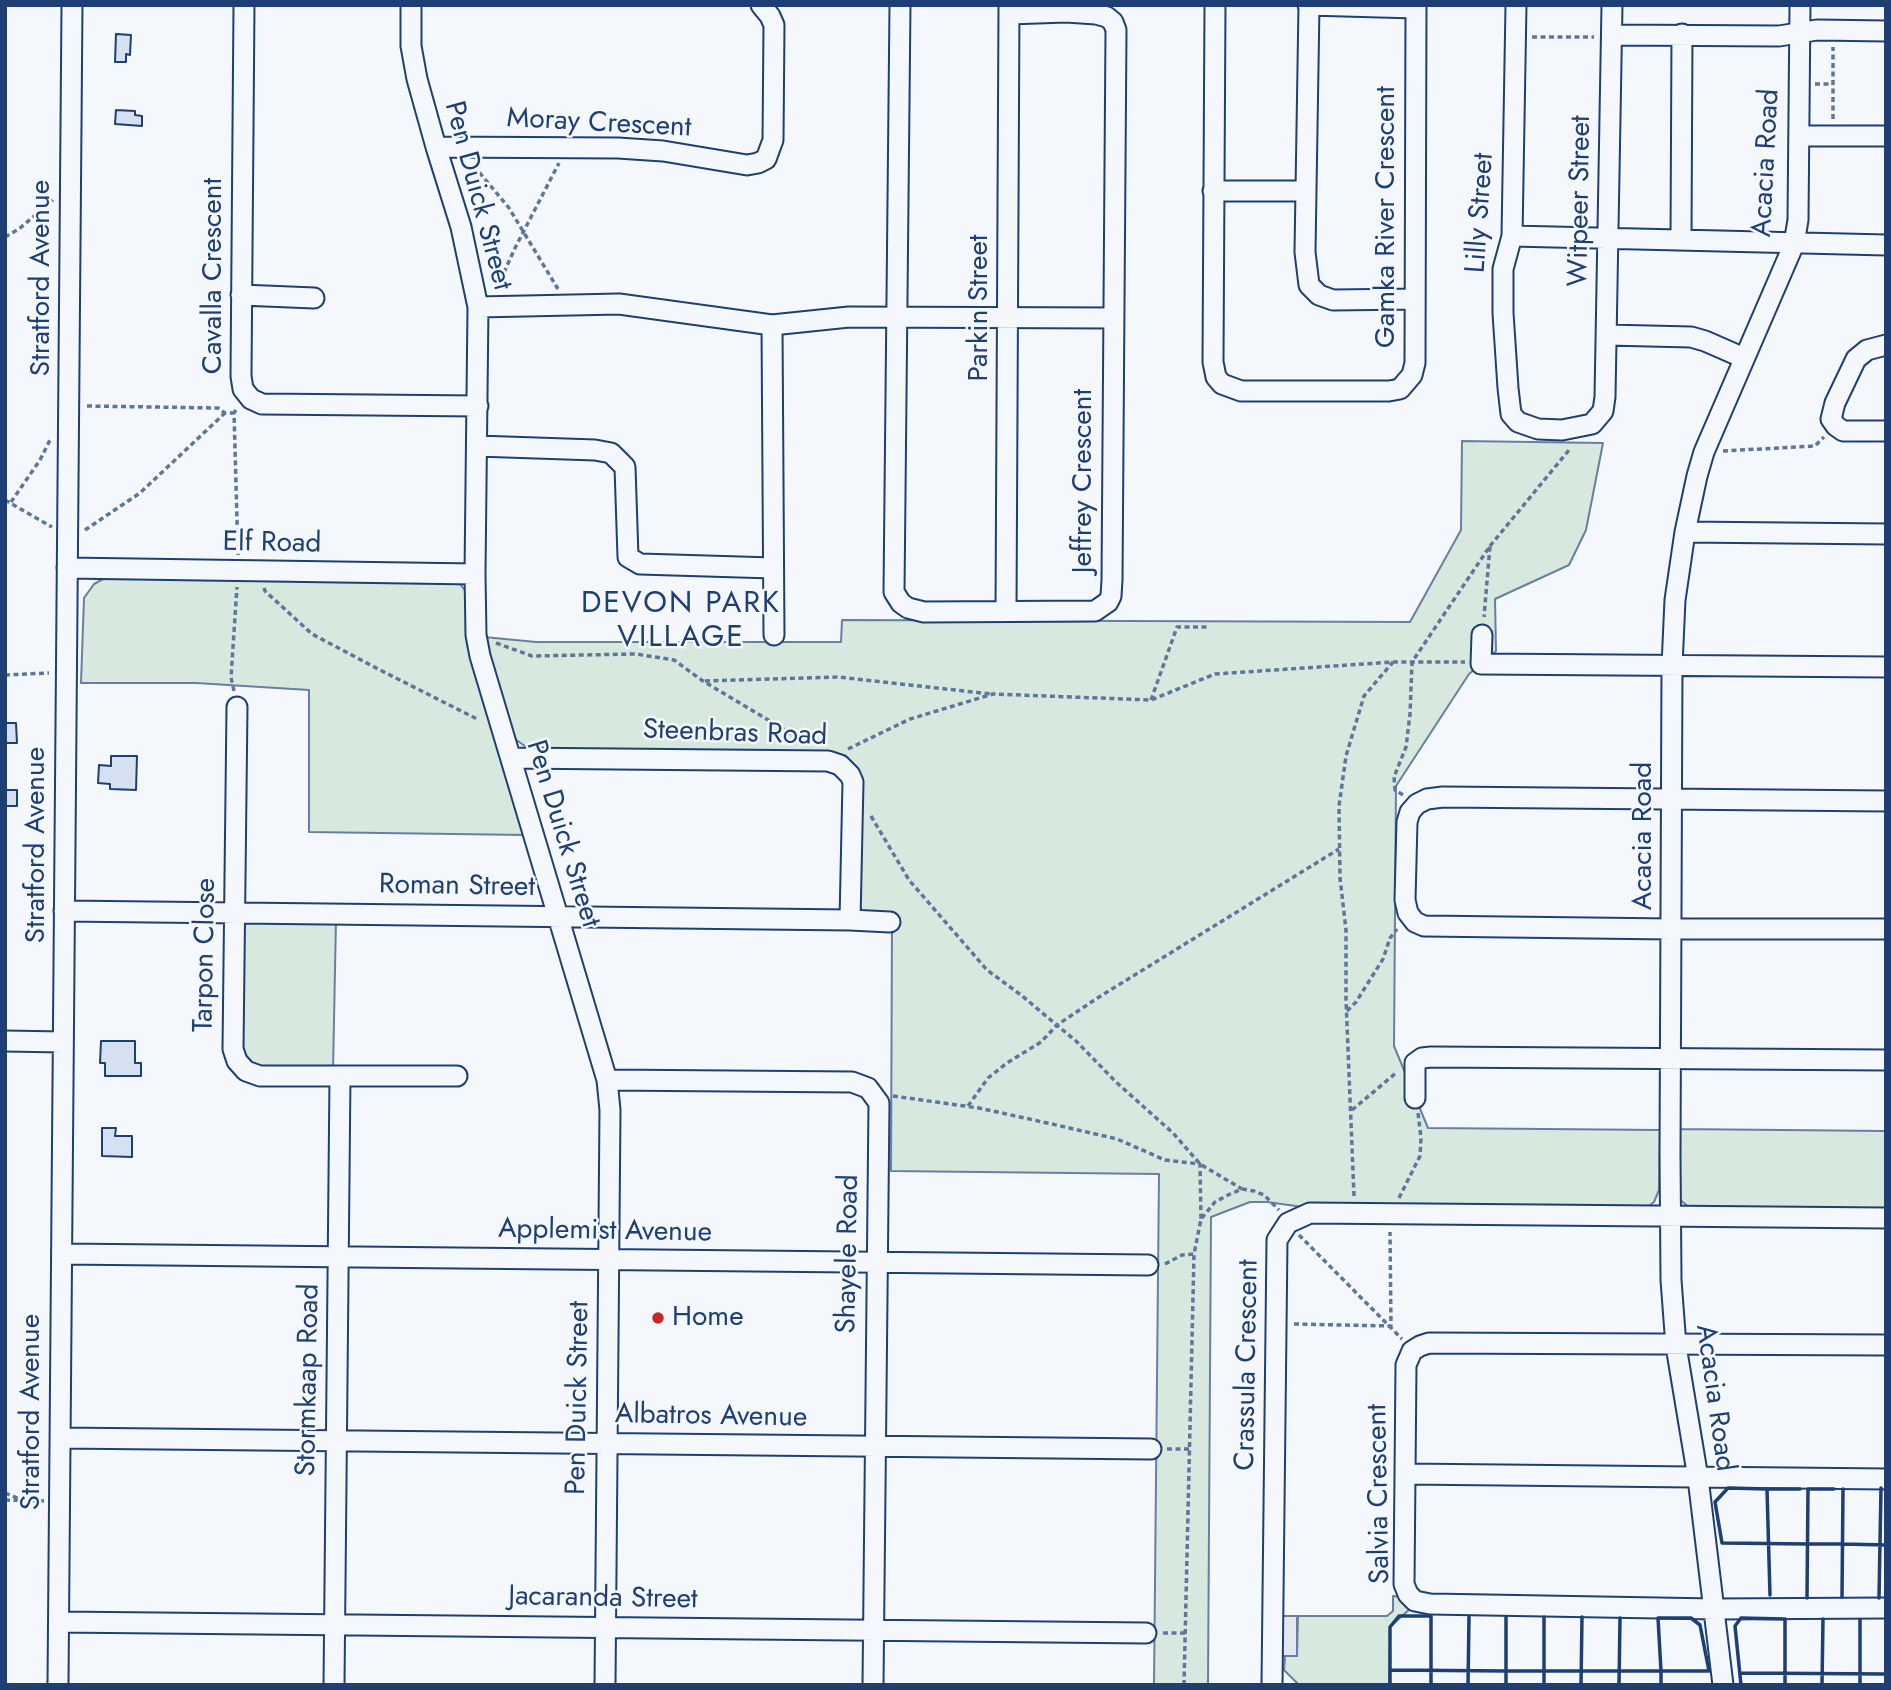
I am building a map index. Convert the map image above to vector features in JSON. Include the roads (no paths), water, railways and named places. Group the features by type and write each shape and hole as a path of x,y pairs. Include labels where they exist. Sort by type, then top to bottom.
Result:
{"street":[{"name":"Stratford Avenue","path":"58,1685 72,5"},
{"name":"Cavalla Crescent","path":"244,5 241,376 247,394 262,404 478,406"},
{"name":"Pen Duick Street","path":"411,5 411,46 417,79 486,307 478,406 476,635 510,758 607,1080 610,1110 605,1685"},
{"name":"Moray Crescent","path":"436,148 663,151 747,165 766,159 773,141 774,25 761,5"},
{"name":"Jeffrey Crescent","path":"900,5 894,592 908,608 924,612 1095,611 1104,606 1111,596 1116,30 1107,17 1096,14 1066,9 1009,9"},
{"name":"Gamka River Crescent","path":"1215,5 1213,362 1216,377 1222,384 1241,391 1400,389 1412,375 1415,363 1416,7 1308,5"},
{"path":"1308,5 1306,270 1309,285 1319,295 1333,300 1414,299"},
{"name":"Lilly Street","path":"1516,5 1512,236 1503,269 1503,313 1511,414 1518,422 1538,429 1583,427 1592,425 1600,417 1605,397"},
{"name":"Witpeer Street","path":"1605,397 1612,5"},
{"name":"Acacia Road","path":"1723,1685 1698,1478 1676,1346 1670,1216 1672,666 1675,600 1685,532 1704,452 1794,244 1798,220 1800,5"},
{"name":"Parkin Street","path":"1006,610 1009,9"},
{"path":"1612,35 1779,36 1833,30 1886,31"},
{"path":"1681,240 1682,34"},
{"path":"1799,136 1886,136"},
{"path":"1213,191 1306,191"},
{"path":"1512,236 1886,245"},
{"path":"241,295 314,298"},
{"path":"486,307 619,304 772,325 849,317 1112,318"},
{"path":"772,325 774,635"},
{"path":"1607,335 1691,337 1744,358"},
{"path":"1886,345 1867,350 1856,359 1835,402 1831,419 1839,428 1886,431"},
{"path":"477,446 595,450 611,453 625,467 628,557 640,564 774,568"},
{"path":"1685,532 1886,534"},
{"name":"Elf Road","path":"67,568 475,574"},
{"path":"1482,635 1481,664 1886,667"},
{"name":"Tarpon Close","path":"237,707 233,1049 237,1061 246,1071 260,1076 457,1076"},
{"name":"Steenbras Road","path":"510,758 828,761 840,765 850,775 853,797 850,920"},
{"path":"1886,801 1427,799 1410,811 1407,822 1405,900 1408,913 1415,922 1424,926 1886,929"},
{"name":"Roman Street","path":"64,911 890,922"},
{"path":"5,1041 63,1042"},
{"path":"1415,1098 1415,1063 1422,1058 1431,1057 1886,1060"},
{"name":"Stormkaap Road","path":"334,1685 340,1076"},
{"name":"Shayele Road","path":"607,1080 852,1082 867,1088 878,1103 873,1685"},
{"name":"Crassula Crescent","path":"1272,1685 1277,1240 1288,1223 1310,1213 1886,1219"},
{"name":"Applemist Avenue","path":"62,1254 1148,1265"},
{"name":"Salvia Crescent","path":"1676,1346 1429,1343 1412,1351 1406,1365 1404,1584 1415,1601 1430,1604 1715,1609"},
{"path":"1676,1346 1886,1345"},
{"name":"Albatros Avenue","path":"60,1438 1151,1449"},
{"path":"1405,1474 1886,1479"},
{"path":"1715,1609 1886,1608"},
{"name":"Jacaranda Street","path":"59,1622 1146,1633"}],"place":[{"name":"Home","path":"658,1318"}],"district":[{"name":"DEVON PARK VILLAGE","path":"681,622"}]}
